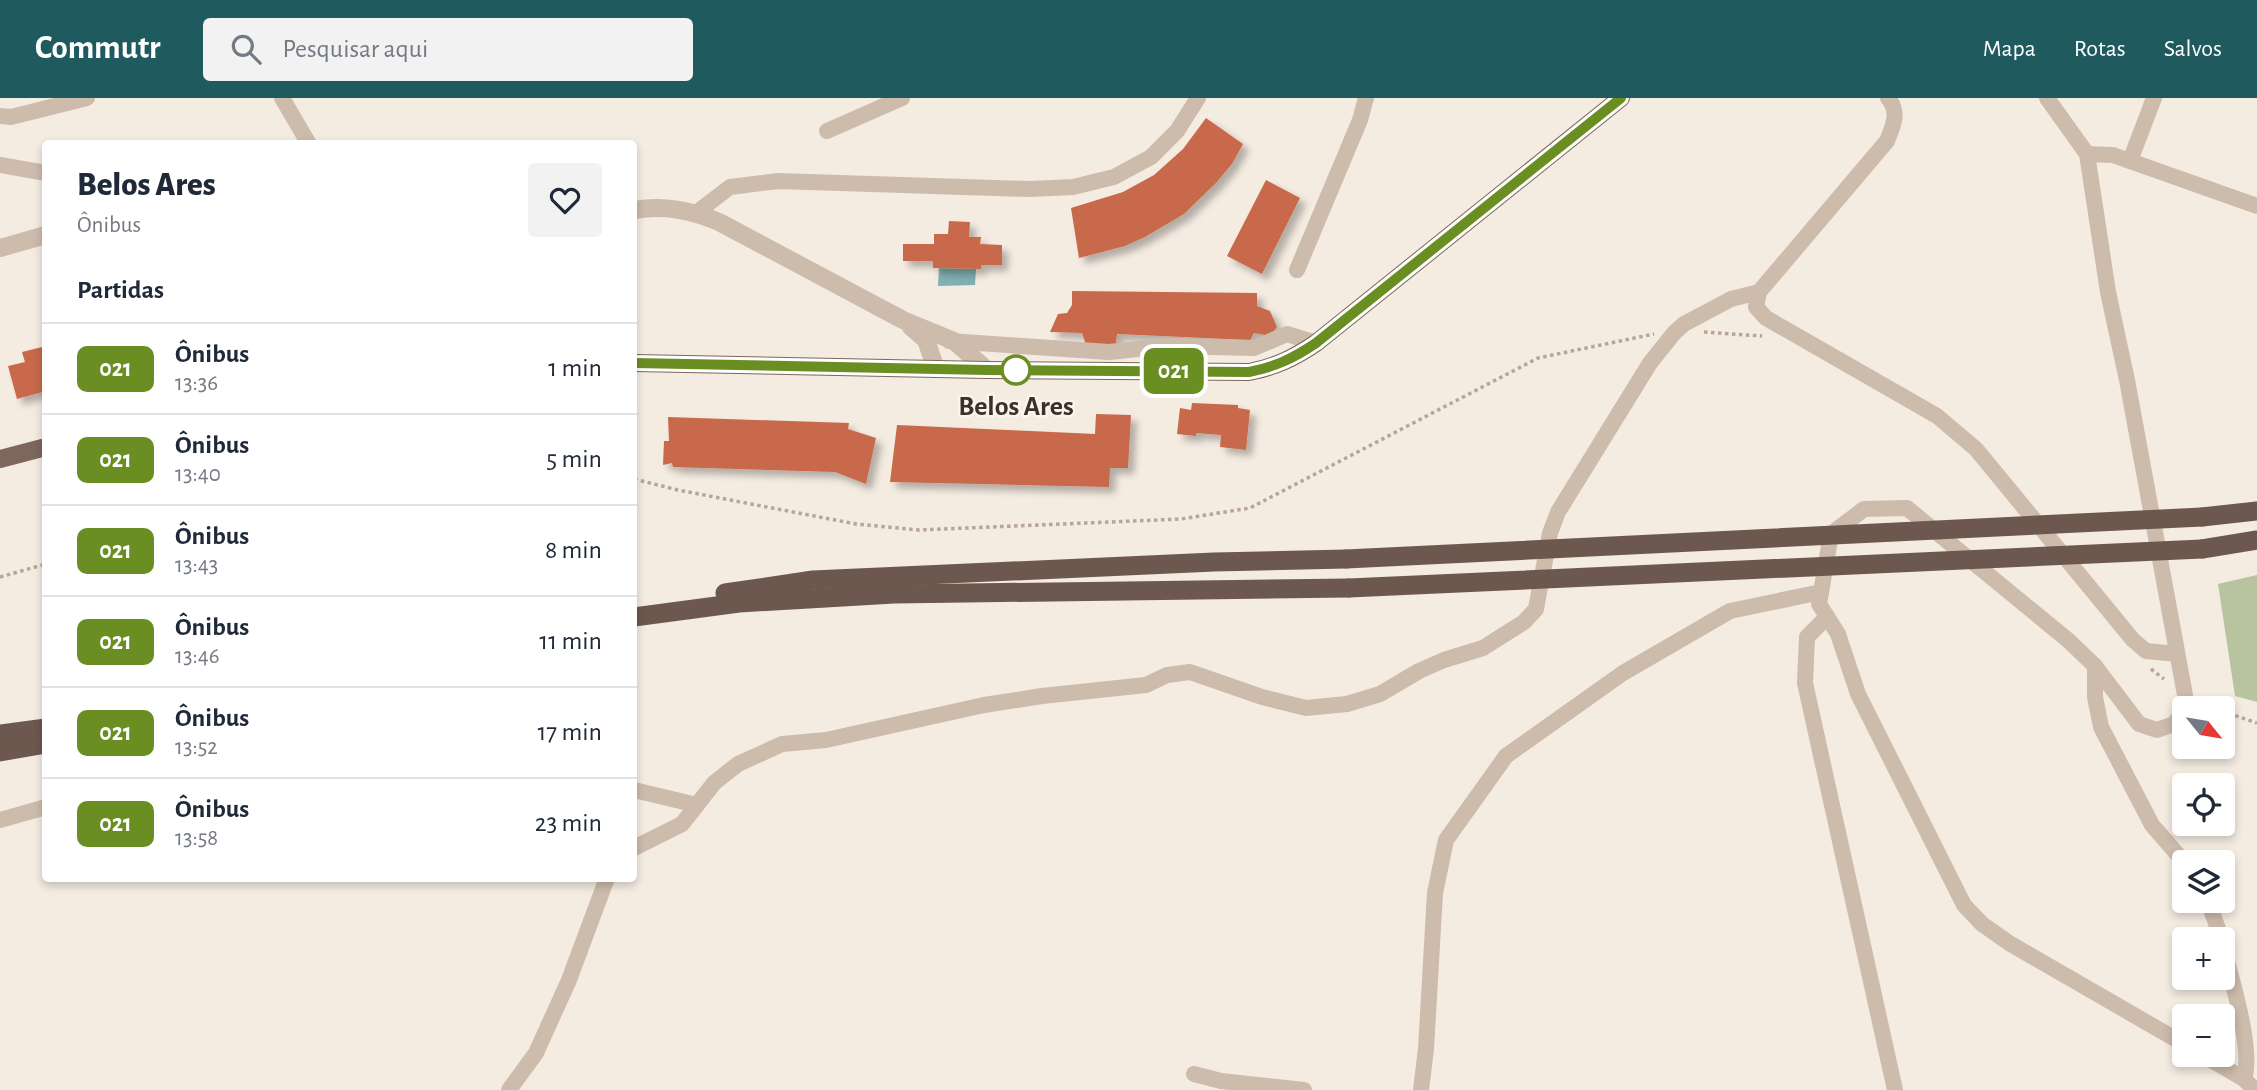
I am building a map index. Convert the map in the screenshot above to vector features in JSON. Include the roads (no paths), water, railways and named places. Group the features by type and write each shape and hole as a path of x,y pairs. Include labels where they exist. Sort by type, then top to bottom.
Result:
{"highway":[{"path":"637,606 813,580 1214,562 1346,559 2202,517 2257,511"},
{"path":"637,617 740,603 894,594 1349,588 2202,549 2257,540"},
{"path":"0,734 42,729"},
{"path":"0,752 42,745"}],"main road":[{"path":"637,363 1249,372 1273,367 1296,357 1316,343 1610,101"},
{"path":"0,459 42,448"}],"street":[{"path":"0,116 11,117 88,98"},
{"path":"282,98 307,140"},
{"path":"827,131 902,98"},
{"path":"696,213 730,187 778,181 1029,189 1073,187 1114,177 1151,157 1177,131 1198,98"},
{"path":"1297,270 1360,120 1366,98"},
{"path":"1888,98 1892,102 1896,120 1887,141 1759,292 1756,307 1766,318 1937,416 1976,449 2133,640 2146,651 2177,654"},
{"path":"2047,98 2087,154 2108,292 2127,380 2184,696"},
{"path":"2130,161 2154,98"},
{"path":"2087,154 2113,155 2257,206"},
{"path":"0,165 42,172"},
{"path":"637,210 675,208 719,222 903,320 954,341 987,370"},
{"path":"0,248 42,236"},
{"path":"637,846 682,824 714,783 738,764 782,744 827,740 984,705 1146,685 1167,675 1190,672 1262,697 1306,708 1347,704 1380,694 1444,660 1483,648 1524,622 1536,609 1550,533 1558,512 1650,363 1684,324 1731,299 1759,292"},
{"path":"903,320 926,340 936,369"},
{"path":"926,340 1109,352 1167,346 1254,348 1287,334 1316,343"},
{"path":"908,368 926,340"},
{"path":"2172,725 2157,730 2139,724 2095,666 2069,641 1906,508 1864,509 1831,534 1819,604 1838,634 1858,694 1964,905 1982,924 2009,943 2172,1037"},
{"path":"1421,1090 1436,893 1446,840 1506,756 1623,673 1730,611 1821,593"},
{"path":"1827,617 1807,637 1805,683 1895,1090"},
{"path":"2095,666 2095,697 2101,727 2152,825 2174,850"},
{"path":"637,791 697,805"},
{"path":"0,820 42,808"},
{"path":"509,1090 537,1053 569,980 606,882"},
{"path":"2233,990 2246,1050 2246,1072 2250,1084"},
{"path":"2222,1067 2250,1084"},
{"path":"1194,1074 1222,1082 1304,1090"}],"water":[{"path":"939,268 976,269 975,285 938,286"}],"place":[{"name":"Belos Ares","path":"1016,370"}]}
